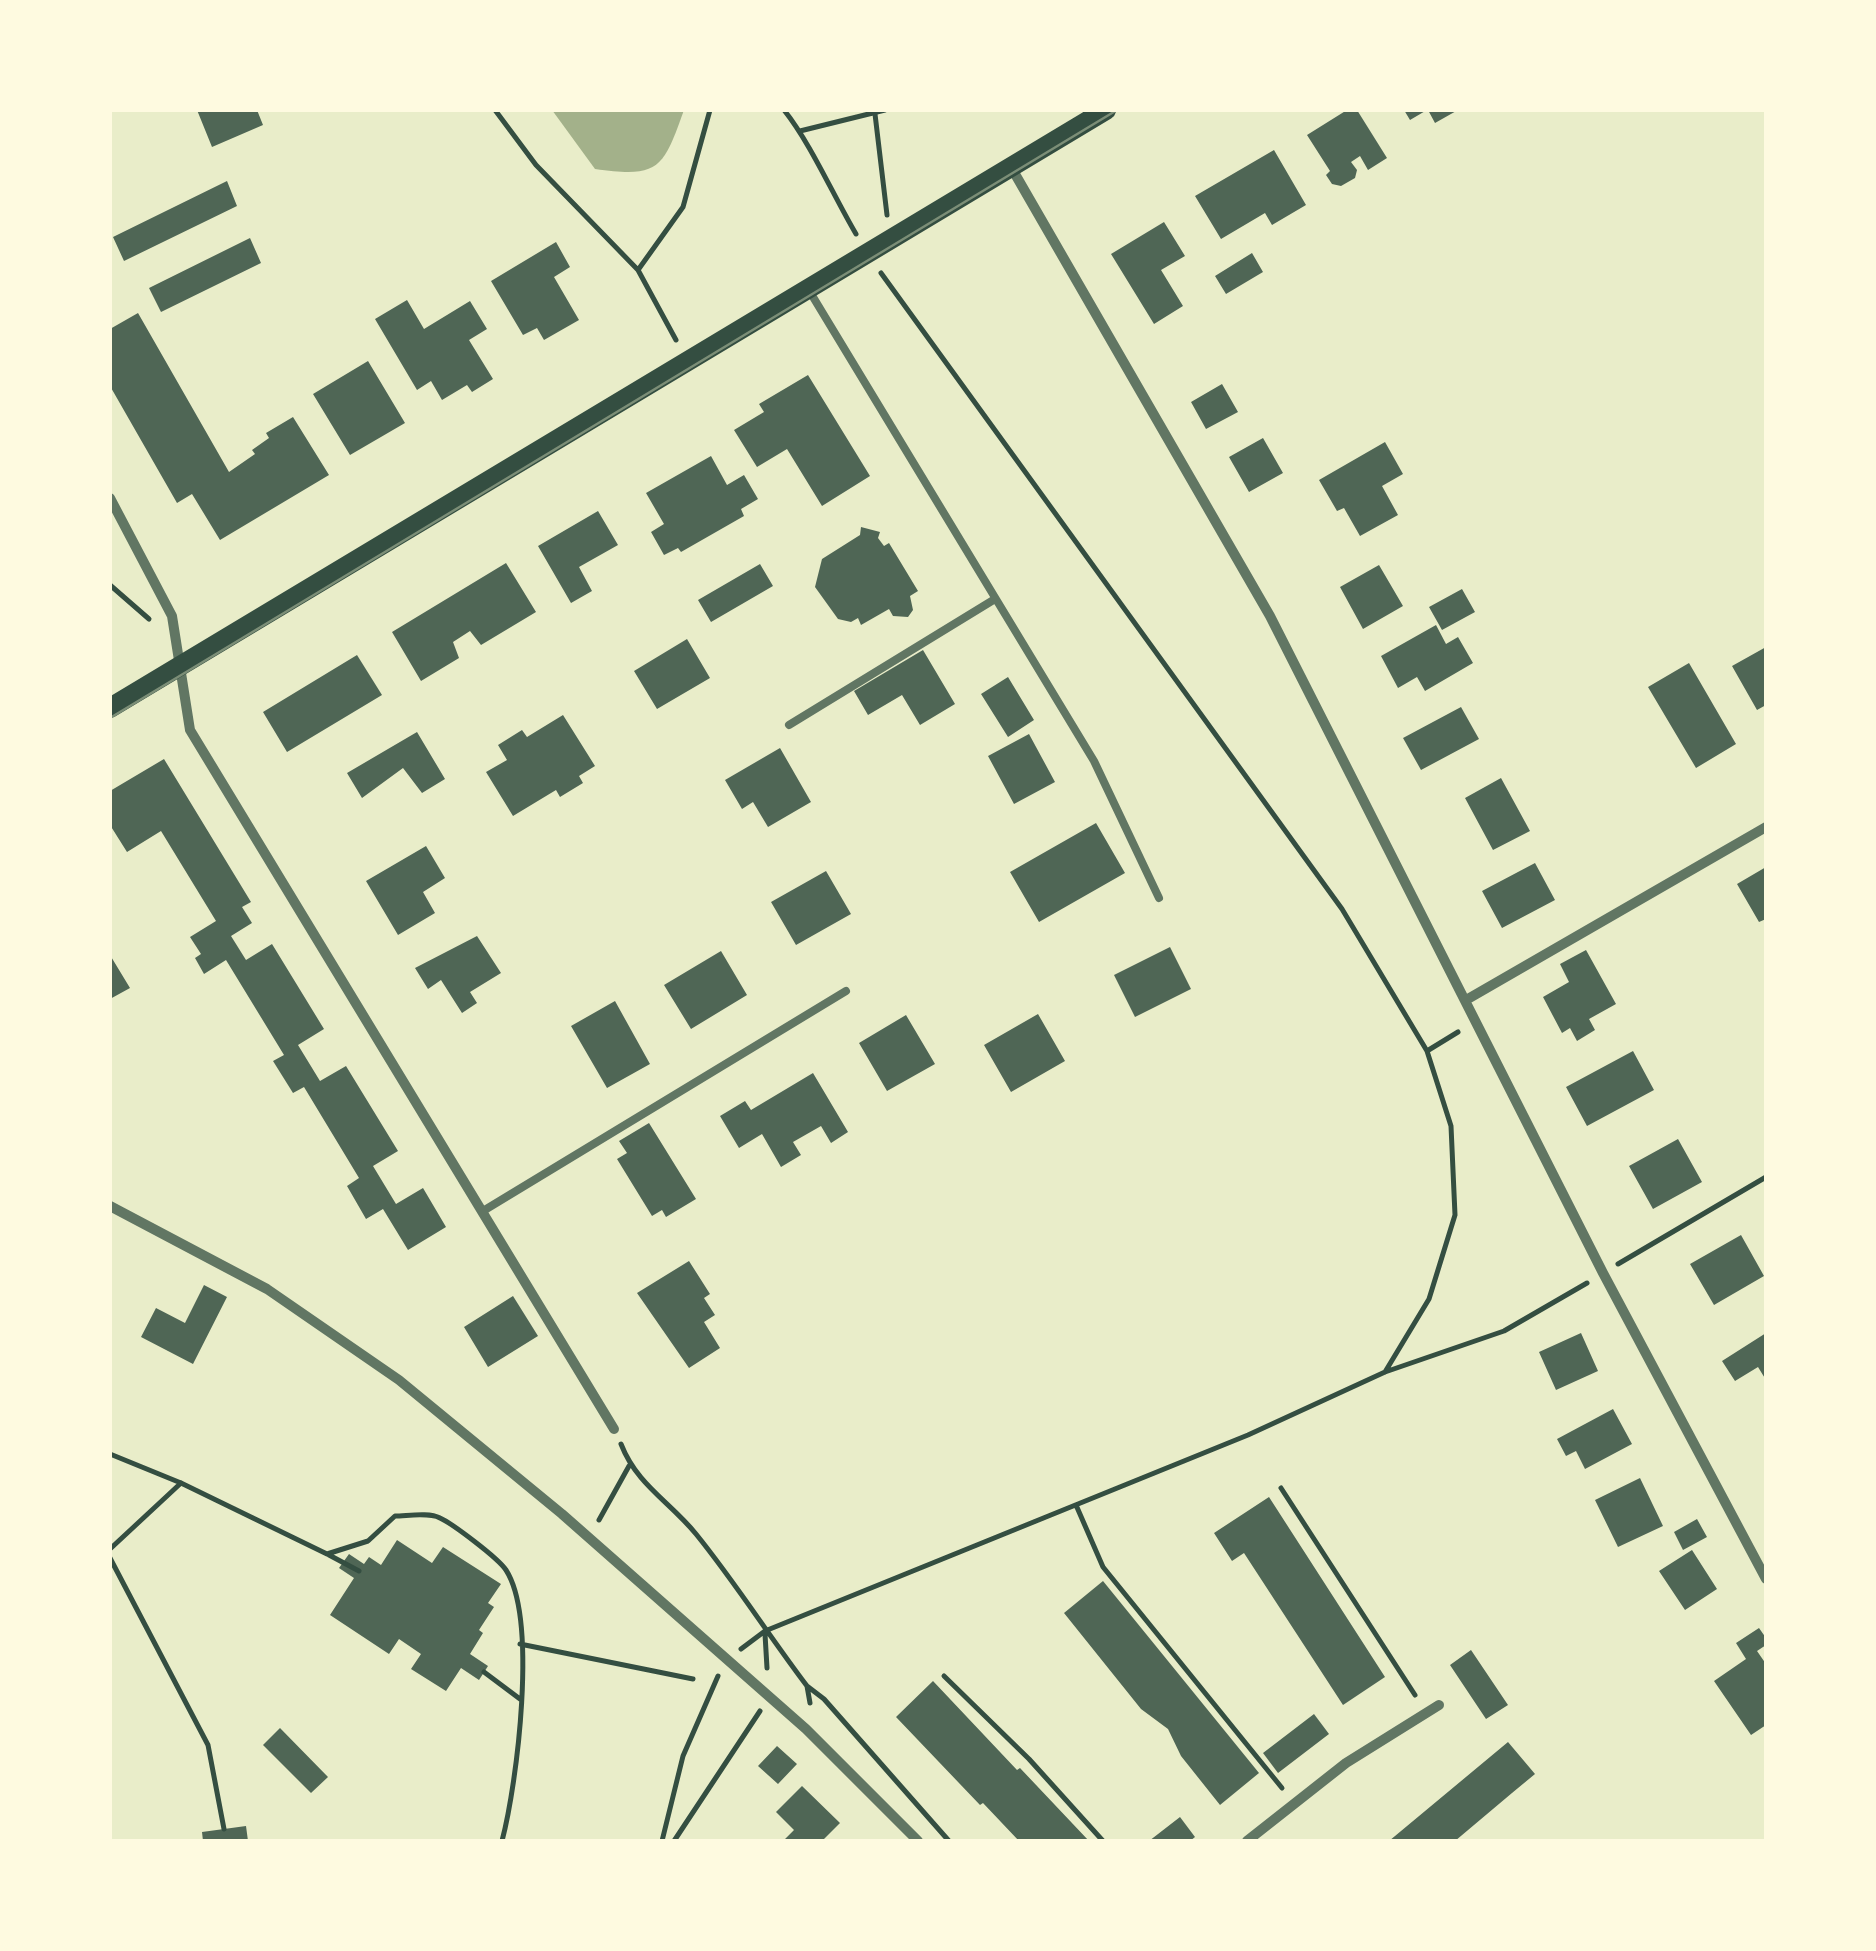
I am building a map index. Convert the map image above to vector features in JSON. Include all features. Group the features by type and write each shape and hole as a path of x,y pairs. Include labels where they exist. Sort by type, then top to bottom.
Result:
{"main road":[{"path":"110,708 1106,110"}],"street":[{"path":"1011,167 1270,616 1603,1274 1766,1579"},
{"path":"110,498 172,616 190,730 614,1429"},
{"path":"1466,1000 1766,827"},
{"path":"110,1206 267,1289 400,1380 587,1536 724,1662 806,1729 918,1841"},
{"path":"1247,1841 1346,1763 1439,1705"}],"lane":[{"path":"808,288 1094,762 1159,898"},
{"path":"789,724 996,598"},
{"path":"483,1211 846,991"}],"path":[{"path":"495,110 536,165 638,270 686,361"},
{"path":"638,270 682,207 710,110"},
{"path":"784,110 800,131 809,155 868,252 1342,909 1426,1051 1451,1126 1454,1216 1429,1299 1385,1372"},
{"path":"800,131 885,110"},
{"path":"875,114 889,240"},
{"path":"110,585 150,620 179,667"},
{"path":"110,603 122,598"},
{"path":"1426,1051 1477,1021"},
{"path":"765,1631 1248,1435 1385,1372 1504,1330 1766,1177"},
{"path":"110,1454 181,1483 359,1570"},
{"path":"587,1536 630,1466 651,1493 694,1531 807,1686 824,1699 949,1841"},
{"path":"110,1548 181,1483"},
{"path":"1281,1488 1426,1713"},
{"path":"1076,1505 1103,1567 1294,1804"},
{"path":"326,1554 368,1541 394,1516 438,1516 505,1568 519,1603 520,1698 516,1789 502,1841"},
{"path":"110,1558 208,1745 224,1828"},
{"path":"520,1644 693,1680"},
{"path":"662,1841 682,1756 724,1662"},
{"path":"484,1672 520,1698"},
{"path":"944,1676 1029,1759 1103,1841"},
{"path":"806,1729 812,1720 807,1686"},
{"path":"674,1841 769,1699"}],"shaded area":[{"path":"552,110 684,110 663,157 646,170 633,172 595,169"}],"building":[{"path":"197,110 257,110 263,125 212,147"},
{"path":"1347,110 1357,110 1387,158 1368,170 1360,156 1351,162 1357,170 1355,178 1341,186 1332,184 1326,175 1330,171 1307,135"},
{"path":"1404,110 1427,110 1410,120"},
{"path":"1428,110 1458,110 1435,123"},
{"path":"1274,150 1306,205 1272,225 1265,213 1221,239 1195,196"},
{"path":"227,181 237,206 124,261 113,237"},
{"path":"1164,222 1185,256 1161,270 1183,306 1154,324 1111,254"},
{"path":"250,238 261,263 161,312 149,288"},
{"path":"556,242 570,267 554,277 579,320 544,340 537,328 523,335 491,281"},
{"path":"1252,253 1263,272 1226,294 1215,276"},
{"path":"407,300 424,329 470,301 487,329 469,340 493,379 472,392 467,385 442,400 431,381 417,390 375,319"},
{"path":"138,313 229,472 255,454 252,450 269,438 266,433 293,417 329,475 220,540 192,494 177,503 110,386 110,329"},
{"path":"368,361 405,423 350,455 313,394"},
{"path":"808,375 870,476 822,506 787,449 757,467 734,430 764,412 759,404"},
{"path":"1222,384 1238,412 1206,429 1191,402"},
{"path":"1263,438 1283,473 1249,492 1229,457"},
{"path":"1385,442 1403,474 1382,486 1398,515 1360,536 1344,508 1337,511 1319,480"},
{"path":"711,456 727,485 744,475 758,499 741,509 744,516 681,552 678,548 664,555 651,532 664,524 646,493"},
{"path":"598,511 618,545 579,567 592,591 571,603 538,546"},
{"path":"861,527 880,532 878,538 884,546 889,543 918,591 910,596 913,610 908,617 893,616 889,609 861,625 858,618 851,622 838,619 815,587 822,559 860,535"},
{"path":"506,563 536,612 481,645 470,631 453,642 459,658 421,681 392,632"},
{"path":"760,564 773,586 711,622 698,600"},
{"path":"1379,565 1403,606 1363,629 1340,587"},
{"path":"1462,589 1475,612 1442,630 1429,607"},
{"path":"1436,625 1446,644 1458,637 1473,663 1425,691 1417,677 1398,688 1381,656"},
{"path":"687,639 710,678 657,709 634,671"},
{"path":"1766,647 1766,705 1757,710 1732,666"},
{"path":"923,650 955,704 920,725 902,695 868,715 854,691"},
{"path":"357,655 382,695 287,752 263,712"},
{"path":"1689,663 1736,744 1696,768 1648,687"},
{"path":"1008,677 1034,720 1008,737 981,694"},
{"path":"1461,707 1479,739 1421,770 1403,738"},
{"path":"563,715 595,766 579,776 583,783 560,797 556,790 513,816 486,772 507,760 498,745 522,730 527,737"},
{"path":"417,732 445,779 422,793 403,768 362,798 347,773"},
{"path":"1029,734 1055,782 1014,804 988,756"},
{"path":"780,748 811,802 768,827 753,802 742,809 725,780"},
{"path":"164,759 251,902 242,907 252,923 231,936 246,960 272,944 324,1029 298,1045 320,1081 346,1066 398,1151 373,1166 396,1204 423,1188 446,1227 408,1250 383,1209 366,1219 347,1186 359,1178 304,1087 293,1093 273,1061 284,1055 226,960 204,974 195,958 201,954 190,937 216,921 161,831 127,852 110,825 110,791"},
{"path":"1501,778 1530,831 1493,850 1465,798"},
{"path":"1096,823 1125,873 1039,922 1010,872"},
{"path":"426,846 445,878 423,892 435,913 398,935 366,881"},
{"path":"1535,863 1555,900 1502,928 1482,891"},
{"path":"1766,867 1766,919 1759,922 1737,884"},
{"path":"826,871 851,914 796,945 771,902"},
{"path":"477,936 501,973 470,992 477,1003 462,1013 441,980 428,989 415,968"},
{"path":"1170,947 1191,989 1135,1017 1114,975"},
{"path":"1586,950 1616,1004 1589,1019 1595,1030 1577,1041 1570,1028 1562,1033 1543,997 1569,982 1560,964"},
{"path":"721,951 747,995 691,1029 664,985"},
{"path":"110,955 130,988 110,999"},
{"path":"615,1001 650,1064 607,1088 571,1026"},
{"path":"1038,1014 1065,1061 1011,1092 984,1045"},
{"path":"906,1015 935,1064 887,1091 859,1043"},
{"path":"1633,1051 1654,1090 1587,1126 1566,1087"},
{"path":"813,1073 848,1132 831,1143 821,1126 793,1142 801,1155 781,1167 762,1134 739,1148 720,1116 745,1101 751,1110"},
{"path":"649,1123 696,1199 666,1217 662,1210 652,1216 617,1159 627,1153 619,1141"},
{"path":"1678,1139 1702,1182 1653,1209 1629,1166"},
{"path":"1741,1235 1764,1276 1714,1305 1690,1264"},
{"path":"689,1261 710,1294 704,1298 715,1315 704,1322 720,1348 689,1368 637,1293"},
{"path":"204,1285 227,1297 193,1364 141,1337 156,1308 185,1323"},
{"path":"513,1296 538,1336 488,1367 464,1327"},
{"path":"1581,1333 1598,1371 1556,1390 1539,1352"},
{"path":"1766,1333 1766,1380 1758,1367 1735,1381 1722,1361"},
{"path":"1613,1409 1632,1444 1585,1469 1576,1451 1566,1456 1557,1439"},
{"path":"1640,1478 1663,1526 1618,1547 1595,1500"},
{"path":"1269,1497 1385,1677 1343,1705 1244,1553 1232,1561 1214,1533"},
{"path":"1697,1519 1707,1537 1683,1550 1674,1532"},
{"path":"397,1540 432,1563 443,1547 501,1584 488,1603 494,1607 470,1654 488,1666 479,1680 461,1668 446,1691 411,1669 421,1654 399,1639 389,1654 330,1615 354,1578 339,1568 349,1554 364,1564 369,1557 381,1565"},
{"path":"1692,1550 1717,1589 1685,1610 1659,1571"},
{"path":"1103,1581 1259,1773 1220,1805 1181,1756 1168,1729 1141,1709 1064,1613"},
{"path":"1759,1628 1766,1638 1766,1645 1757,1651 1766,1664 1766,1725 1751,1735 1714,1681 1746,1659 1736,1643"},
{"path":"1471,1650 1508,1705 1486,1719 1450,1665"},
{"path":"933,1681 1089,1841 1019,1841 983,1803 980,1805 896,1717"},
{"path":"1314,1714 1329,1734 1278,1773 1263,1753"},
{"path":"280,1728 328,1777 311,1793 263,1745"},
{"path":"1508,1742 1535,1774 1455,1841 1389,1841"},
{"path":"777,1746 797,1764 778,1784 758,1766"},
{"path":"802,1786 840,1823 822,1841 783,1841 794,1830 776,1812"},
{"path":"1180,1817 1195,1837 1190,1841 1149,1841"},
{"path":"246,1826 248,1841 203,1841 202,1832"}],"tram line":[{"path":"110,718 1117,110"}]}
